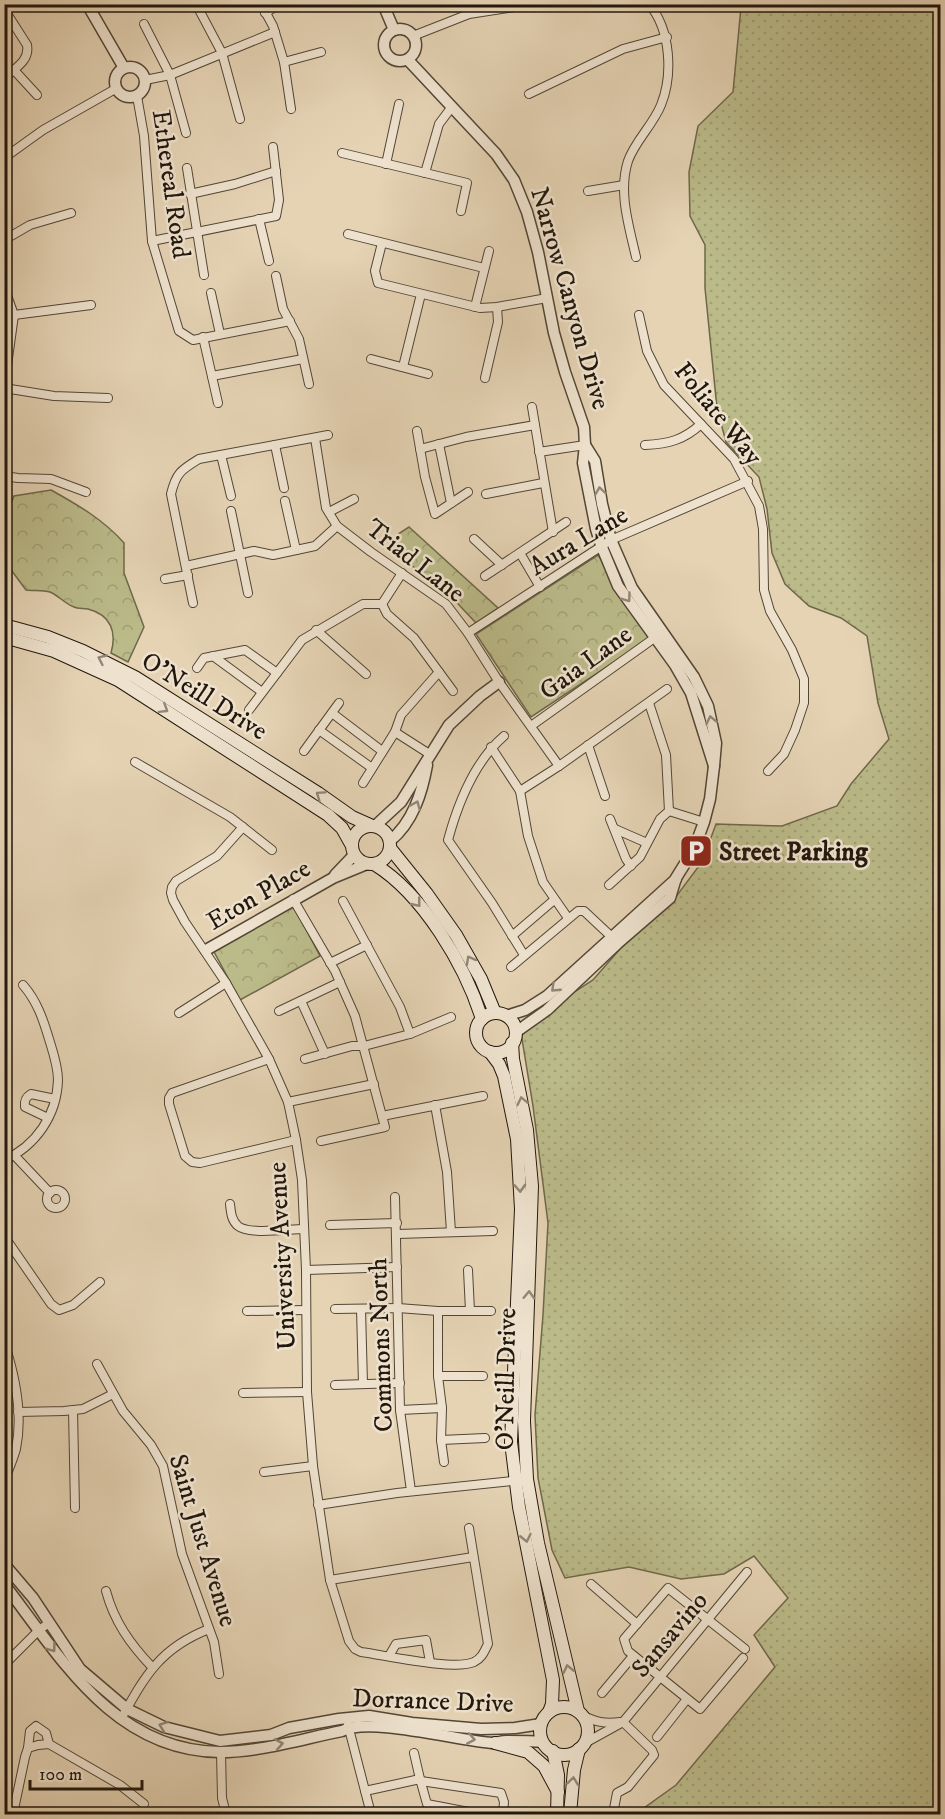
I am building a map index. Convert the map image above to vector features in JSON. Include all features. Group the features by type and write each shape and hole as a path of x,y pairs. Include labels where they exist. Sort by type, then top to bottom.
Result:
{"main road":[{"name":"O'Neill Drive","path":"4,625 74,647 135,676 352,817 385,831 390,845 456,935 501,1014 514,1026 513,1059 527,1130 532,1186 521,1480 553,1680 552,1704 541,1724"},
{"name":"O'Neill Drive","path":"4,637 54,651 117,680 328,815 342,828 353,850 371,864 390,874 408,892 443,938 467,983 482,1019 476,1031 476,1037 479,1044 490,1052 499,1064 506,1083 518,1151 521,1209 511,1442 580,1713 588,1728 574,1770 570,1815"},
{"path":"353,850 356,832 362,827 373,825"},
{"path":"371,864 385,859 390,845"},
{"path":"482,1019 501,1014"},
{"path":"490,1052 502,1051 514,1038"},
{"path":"549,1712 562,1708 580,1713"},
{"path":"541,1724 543,1742 553,1751 566,1754 582,1746"},
{"path":"495,1743 528,1752 544,1766 558,1792"},
{"path":"553,1751 558,1775 557,1815"}],"street":[{"path":"87,4 124,68"},
{"path":"196,4 222,53 240,119"},
{"path":"261,4 271,20 284,62 291,109"},
{"path":"265,13 280,4"},
{"path":"383,4 394,30 405,30 413,36 416,46 408,60"},
{"path":"413,36 469,14 534,4"},
{"path":"636,257 624,186 628,161 661,105 668,69 667,37 649,4"},
{"path":"4,9 28,50 24,61 4,78"},
{"path":"144,24 170,75 186,133"},
{"name":"Narrow Canyon Drive","path":"394,30 386,36 384,52 392,60 402,62 408,60 496,154 514,180 527,212 565,372 584,427 583,463 596,529 606,542 618,586 694,677 708,706 716,743 710,799 704,822 694,849 676,878 548,1010 514,1038"},
{"path":"145,80 170,75 275,32"},
{"path":"529,94 623,48 667,37"},
{"path":"284,62 321,52"},
{"name":"Ethereal Road","path":"124,68 137,69 145,80 143,89 137,96 123,95 117,88 117,75 124,68"},
{"path":"14,70 37,95"},
{"path":"4,158 43,130 117,88"},
{"name":"Ethereal Road","path":"137,96 144,136 152,241 179,331 193,340 203,337"},
{"path":"386,164 399,104"},
{"path":"424,173 439,124 452,108"},
{"path":"152,241 276,216 279,200 273,147"},
{"path":"342,153 467,183 461,211"},
{"path":"187,168 204,275"},
{"path":"190,194 235,184 276,171"},
{"path":"588,191 624,186"},
{"path":"4,240 30,225 71,213"},
{"path":"259,219 269,261"},
{"path":"348,234 484,268"},
{"path":"382,243 375,271 378,284 475,307 497,307 547,298"},
{"path":"475,307 489,250"},
{"path":"276,276 283,309 299,339 309,384"},
{"path":"4,287 14,315 4,387 54,396 108,398"},
{"path":"211,293 220,334"},
{"path":"403,367 421,294"},
{"path":"14,315 91,305"},
{"path":"485,378 498,322 497,307"},
{"name":"Foliate Way","path":"639,315 647,351 664,385 734,459 748,481 759,506 763,529 764,590 770,612 792,650 804,680 804,703 795,730 784,754 768,771"},
{"path":"218,404 203,337 290,321"},
{"path":"212,376 303,359"},
{"path":"371,359 428,374"},
{"path":"532,407 553,532"},
{"path":"645,445 665,444 679,440 701,424"},
{"path":"420,449 466,436 535,425"},
{"path":"417,431 435,514 468,492"},
{"path":"193,603 171,494 176,478 183,469 199,459 328,435"},
{"name":"Triad Lane","path":"315,438 321,485 329,512 337,526 446,604 559,766"},
{"path":"439,444 451,503"},
{"path":"275,445 284,488"},
{"path":"539,452 585,446"},
{"path":"221,455 231,496"},
{"path":"4,476 51,479 86,492"},
{"name":"Aura Lane","path":"468,633 606,542 748,481"},
{"path":"486,494 543,483"},
{"path":"329,512 354,499"},
{"path":"285,501 296,550"},
{"path":"231,511 248,593"},
{"path":"485,576 566,522"},
{"path":"165,579 240,553 254,551 273,555 315,546 337,526"},
{"path":"474,539 502,565"},
{"path":"520,553 540,587"},
{"path":"382,604 402,573"},
{"path":"249,710 302,639 363,604 382,604"},
{"path":"382,604 387,614 414,638 453,691"},
{"path":"316,630 366,674"},
{"name":"Gaia Lane","path":"531,726 659,634"},
{"path":"197,668 204,658 245,650 276,673"},
{"path":"213,656 262,692"},
{"path":"363,783 395,732 401,715 439,672"},
{"path":"373,825 401,802 449,725 499,682"},
{"path":"520,791 667,689"},
{"path":"304,751 339,703"},
{"path":"649,703 666,755 669,811"},
{"path":"332,713 382,751"},
{"path":"319,730 372,768"},
{"path":"395,732 429,758"},
{"path":"504,736 491,747 471,780 448,840 524,955"},
{"path":"588,745 605,796"},
{"path":"491,747 520,791 528,836 543,882 568,918"},
{"path":"390,845 414,811 429,758"},
{"path":"135,762 230,817 273,850"},
{"path":"669,811 704,822"},
{"path":"609,885 640,857 660,819 669,811"},
{"path":"610,819 631,866"},
{"name":"University Avenue","path":"243,827 217,856 176,881 171,893 173,900 226,983 269,1059 288,1102 302,1180 306,1270 307,1392 313,1466 330,1580 349,1641 355,1649 389,1656"},
{"path":"615,829 647,843"},
{"name":"Eton Place","path":"333,878 353,850"},
{"name":"Eton Place","path":"206,950 333,878 371,864"},
{"path":"293,899 330,963 355,1016 385,1127 321,1141"},
{"path":"512,936 555,900"},
{"path":"343,901 400,1007 410,1034"},
{"path":"511,967 578,911 584,911 615,940"},
{"name":"Narrow Canyon Drive","path":"501,1014 525,1010 541,1000 615,940"},
{"path":"330,963 367,945"},
{"path":"279,1011 340,982"},
{"path":"179,1013 226,983"},
{"path":"4,1160 15,1155 34,1140 48,1118 55,1099 58,1078 56,1061 38,1007 23,985"},
{"path":"301,1001 325,1054"},
{"path":"305,1059 410,1034 451,1017"},
{"path":"269,1059 172,1093 169,1104 185,1156 192,1162 200,1162 296,1140"},
{"path":"288,1102 374,1084"},
{"path":"48,1118 25,1107 24,1102 27,1096 32,1094 55,1099"},
{"path":"382,1116 483,1096"},
{"path":"435,1106 447,1172 451,1232"},
{"path":"15,1155 50,1193"},
{"name":"Commons North","path":"395,1197 398,1223 400,1410 411,1491"},
{"path":"230,1204 231,1216 238,1226 248,1231 304,1229"},
{"path":"330,1225 398,1223"},
{"path":"398,1234 493,1231"},
{"path":"4,1236 51,1304 59,1310 73,1305 100,1282"},
{"path":"306,1270 397,1267"},
{"path":"468,1270 470,1311"},
{"path":"335,1309 398,1308 491,1311"},
{"path":"361,1309 363,1384"},
{"path":"247,1311 306,1310"},
{"path":"438,1311 438,1376 444,1462"},
{"path":"4,1342 15,1382 18,1412 16,1448 5,1476"},
{"name":"Saint Just Avenue","path":"97,1364 123,1412 151,1445 163,1466 179,1543 214,1642 219,1674"},
{"path":"438,1376 483,1376"},
{"path":"335,1385 400,1383"},
{"path":"243,1393 307,1392"},
{"path":"18,1412 83,1409 113,1394"},
{"path":"400,1410 441,1408"},
{"path":"73,1410 75,1508"},
{"path":"441,1440 485,1438"},
{"path":"264,1472 313,1466"},
{"path":"318,1505 411,1491 521,1480"},
{"path":"430,1662 426,1640 396,1644 389,1656 430,1662 444,1664 471,1664 481,1658 488,1644 469,1528"},
{"path":"330,1580 473,1557"},
{"name":"Dorrance Drive","path":"4,1564 33,1598 81,1669 124,1714"},
{"name":"Sansavino","path":"623,1722 747,1572"},
{"name":"Dorrance Drive","path":"4,1584 69,1671 86,1690 124,1714 221,1746 271,1735 289,1728 348,1723 495,1743 543,1742"},
{"path":"591,1584 637,1624"},
{"path":"668,1588 708,1620 744,1653 700,1709 633,1656 628,1651 624,1639 668,1588"},
{"path":"106,1591 111,1607 128,1640 153,1667"},
{"path":"4,1665 49,1623"},
{"path":"124,1714 153,1667 191,1636 209,1629"},
{"path":"602,1693 633,1656"},
{"path":"657,1737 687,1699"},
{"path":"580,1713 594,1721 609,1724 623,1722"},
{"name":"Dorrance Drive","path":"348,1723 369,1716 412,1723 481,1729 515,1728 541,1724"},
{"path":"582,1746 623,1722"},
{"path":"613,1815 617,1793 628,1787 654,1755 652,1749 623,1722"},
{"path":"348,1723 371,1815"},
{"path":"13,1815 30,1731 36,1726 46,1732 50,1744"},
{"path":"28,1749 50,1744 120,1785 144,1804"},
{"path":"221,1746 222,1798 226,1815"},
{"path":"414,1754 427,1804 479,1815"},
{"path":"365,1791 421,1780 501,1793 504,1802 503,1815"}],"green space":[{"path":"730,5 940,5 940,1814 643,1814 644,1808 676,1785 775,1667 754,1635 788,1598 754,1556 724,1574 681,1579 629,1567 565,1578 552,1550 538,1478 535,1415 548,1223 520,1027 593,980 627,941 669,906 702,862 716,824 782,826 837,806 851,784 889,739 878,703 867,636 841,618 809,606 785,584 772,553 767,509 759,477 726,442 717,408 705,288 705,245 690,216 689,172 698,126 733,92 741,7"},
{"path":"51,490 99,520 124,543 124,573 144,627 128,662 111,653 112,631 102,615 88,609 71,606 50,592 26,590 6,563 5,518 14,496"},
{"path":"409,527 498,608 476,623 446,591 399,556 395,536"},
{"path":"598,555 652,637 531,717 476,634"},
{"path":"293,905 320,956 240,1000 213,950"}],"place":[{"name":"Street Parking","path":"696,851"}]}
